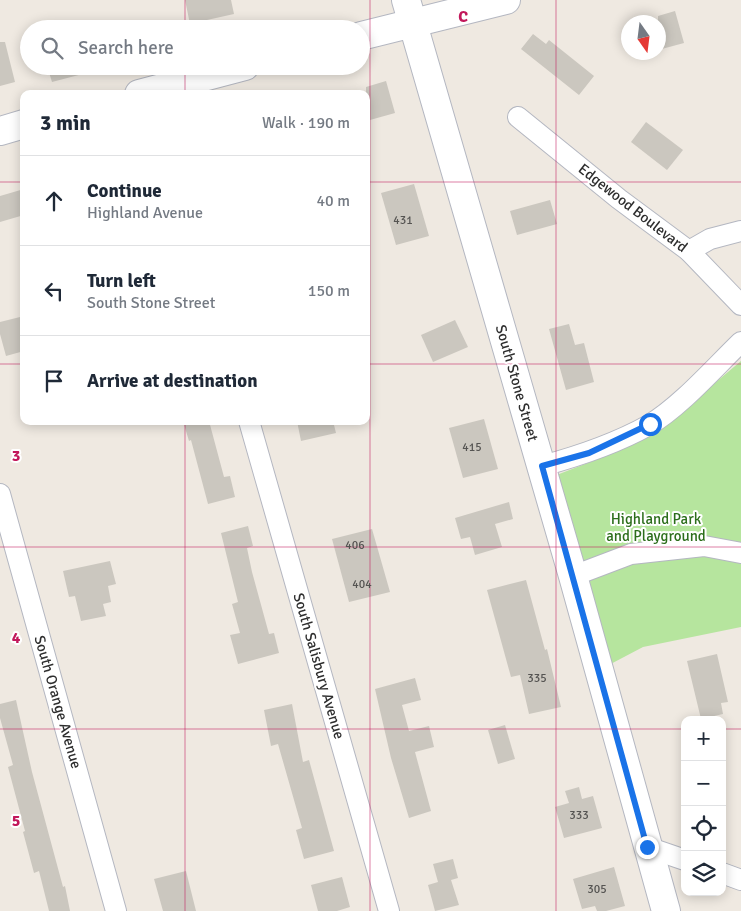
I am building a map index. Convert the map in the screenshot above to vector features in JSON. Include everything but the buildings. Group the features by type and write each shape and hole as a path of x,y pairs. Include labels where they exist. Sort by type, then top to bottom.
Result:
{"street":[{"path":"370,32 409,12 506,0"},
{"name":"South Stone Street","path":"409,12 542,466 666,911"},
{"path":"157,90 212,75"},
{"name":"Edgewood Boulevard","path":"518,117 619,199 689,251 741,305"},
{"path":"0,131 20,125"},
{"path":"689,251 710,239 741,231"},
{"path":"542,466 589,453 650,424 672,407 741,342"},
{"name":"South Salisbury Avenue","path":"250,425 389,911"},
{"name":"South Orange Avenue","path":"0,494 116,911"},
{"path":"573,576 631,554 704,546 741,553"},
{"path":"647,847 681,859"},
{"path":"726,874 741,880"}],"green space":[{"name":"Highland Park and Playground","path":"741,361 741,627 643,647 605,667 554,476 611,454 658,431"}],"route":[{"path":"647,847 542,466 589,453 650,424"}]}
